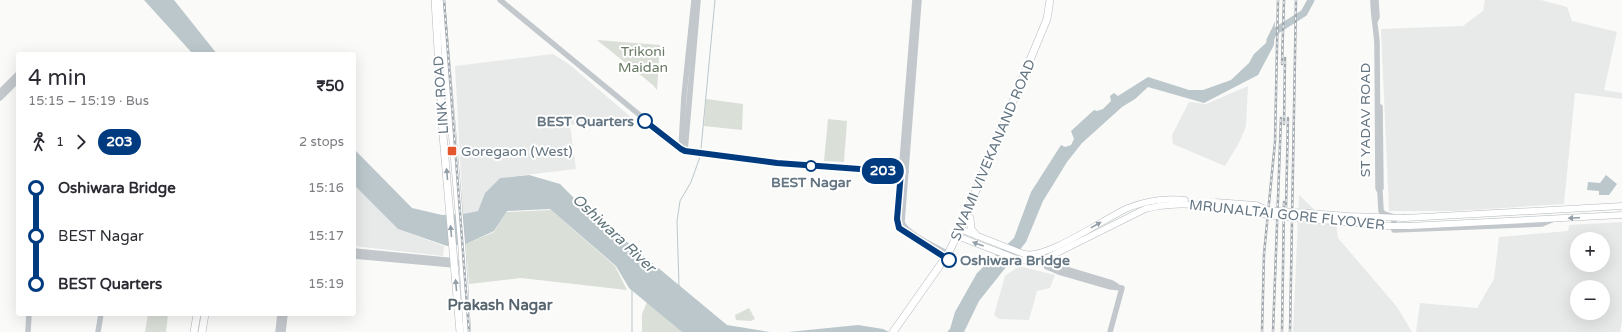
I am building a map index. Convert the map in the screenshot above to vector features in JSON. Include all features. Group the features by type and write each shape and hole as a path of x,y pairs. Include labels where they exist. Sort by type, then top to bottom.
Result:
{"main road":[{"name":"LINK ROAD","path":"435,0 438,8 454,263"},
{"name":"LINK ROAD","path":"438,8 441,0"},
{"name":"SWAMI VIVEKANAND ROAD","path":"896,331 949,257 970,218 1044,33 1050,0"},
{"name":"SWAMI VIVEKANAND ROAD","path":"961,234 1044,33 1053,17 1055,0"},
{"name":"LINK ROAD","path":"441,51 451,135 462,248 462,263"},
{"path":"449,199 457,199"},
{"name":"MRUNALTAI GORE FLYOVER","path":"961,234 999,252 1032,263 1041,256 1129,208 1146,202 1177,199 1215,204 1256,205 1267,210 1402,226 1622,215"},
{"name":"MRUNALTAI GORE FLYOVER","path":"1338,218 1349,216 1404,218 1622,206"},
{"name":"MRUNALTAI GORE FLYOVER","path":"1349,216 1370,220 1406,222 1622,209"},
{"path":"970,218 971,229 976,235"},
{"path":"961,234 976,235 1024,254 1041,256"},
{"path":"454,263 460,332"},
{"path":"462,263 467,332"},
{"path":"194,332 197,316"},
{"path":"202,332 205,316"}],"street":[{"path":"500,0 683,150 775,161 904,171"},
{"path":"683,150 684,96 694,0"},
{"path":"683,150 698,0"},
{"path":"915,0 902,222 903,225 916,238 949,257"},
{"path":"904,171 919,0"},
{"name":"ST YADAV ROAD","path":"1373,0 1377,76 1378,188 1380,192 1381,211 1384,214 1394,217"},
{"path":"1375,21 1377,17 1376,0"},
{"path":"0,92 16,76"},
{"path":"0,98 16,82"},
{"path":"1528,211 1394,217 1394,230 1542,224 1555,219"},
{"path":"356,251 454,263"},
{"path":"356,256 462,263"},
{"path":"1041,256 1052,265 1111,287 1120,287 1110,332"},
{"path":"28,332 29,316"},
{"path":"98,332 101,316"},
{"path":"278,332 280,316"},
{"path":"283,332 285,316"}],"shaded area":[{"path":"1485,0 1541,0 1567,7 1572,21 1617,32 1604,90 1622,93 1622,99 1575,93 1564,204 1454,211 1389,211 1381,29 1463,26 1483,11"},
{"path":"553,54 570,65 632,118 570,125 576,169 500,178 485,193 478,211 463,214 455,66"},
{"path":"1248,86 1246,126 1240,141 1225,166 1173,144 1172,135 1189,102 1206,104"},
{"path":"356,187 398,229 444,246 443,256 356,246"},
{"path":"1299,195 1317,212 1335,216 1338,238 1397,307 1412,332 1293,332"},
{"path":"1622,222 1622,321 1620,332 1416,332 1420,303 1477,308 1494,279 1499,237 1568,231 1569,225"},
{"path":"1019,266 1055,275 1050,288 1037,291 1029,320 999,319 994,315 1005,276"}],"green space":[{"name":"Trikoni Maidan","path":"597,40 660,45 657,90 653,85"},
{"path":"706,99 743,104 742,130 704,126"},
{"path":"828,119 847,121 844,162 824,161"},
{"path":"551,210 615,266 627,290 521,278 469,284 466,244 494,232 506,212"},
{"path":"647,302 682,332 642,332 642,314"},
{"path":"749,308 755,319 751,321 736,320 735,315"},
{"path":"148,316 168,316 166,332 145,332"}],"water":[{"path":"144,0 174,0 215,52 191,52"},
{"path":"1275,21 1274,45 1258,75 1204,103 1148,87 1135,99 1122,107 1082,143 1067,162 1043,201 1026,242 979,301 964,332 947,332 950,329 955,312 977,273 1014,238 1031,192 1061,145 1065,147 1071,145 1074,139 1071,131 1094,110 1097,111 1103,109 1111,101 1110,96 1114,93 1118,96 1148,77 1189,90 1203,90 1231,80 1249,63 1254,54 1266,43"},
{"path":"356,151 412,208 442,215 463,214 478,211 485,193 500,178 529,175 560,184 574,198 727,325 770,332 682,332 629,288 616,266 550,209 507,211 494,231 466,244 447,246 398,229 356,187"},
{"path":"1606,175 1617,184 1609,195 1599,195 1599,191 1587,190 1588,182 1600,183"},
{"path":"858,325 883,329 889,332 788,332"}],"waterway":[{"path":"701,149 715,0"},
{"name":"Oshiwara River","path":"1270,40 1274,32 1304,13 1311,0"},
{"path":"679,286 677,221 680,201 691,182 701,154"},
{"path":"632,289 632,332"}],"railway":[{"path":"444,0 469,332"},
{"path":"1262,332 1264,254 1275,142 1278,0"},
{"path":"1282,64 1284,0"},
{"path":"1290,332 1296,0"},
{"path":"1284,124 1285,58"},
{"path":"1273,332 1281,118"},
{"path":"1286,208 1288,118"},
{"path":"1282,332 1284,202"}],"bus line":[{"name":"203","path":"645,121 685,151 756,159 760,161 777,163 901,172 897,219 899,228 917,242 949,260"}],"place":[{"name":"BEST Quarters","path":"645,121"},
{"name":"Goregaon (West)","path":"452,151"},
{"name":"BEST Nagar","path":"811,166"},
{"name":"Oshiwara Bridge","path":"949,260"}],"district":[{"name":"Prakash Nagar","path":"500,305"}]}
